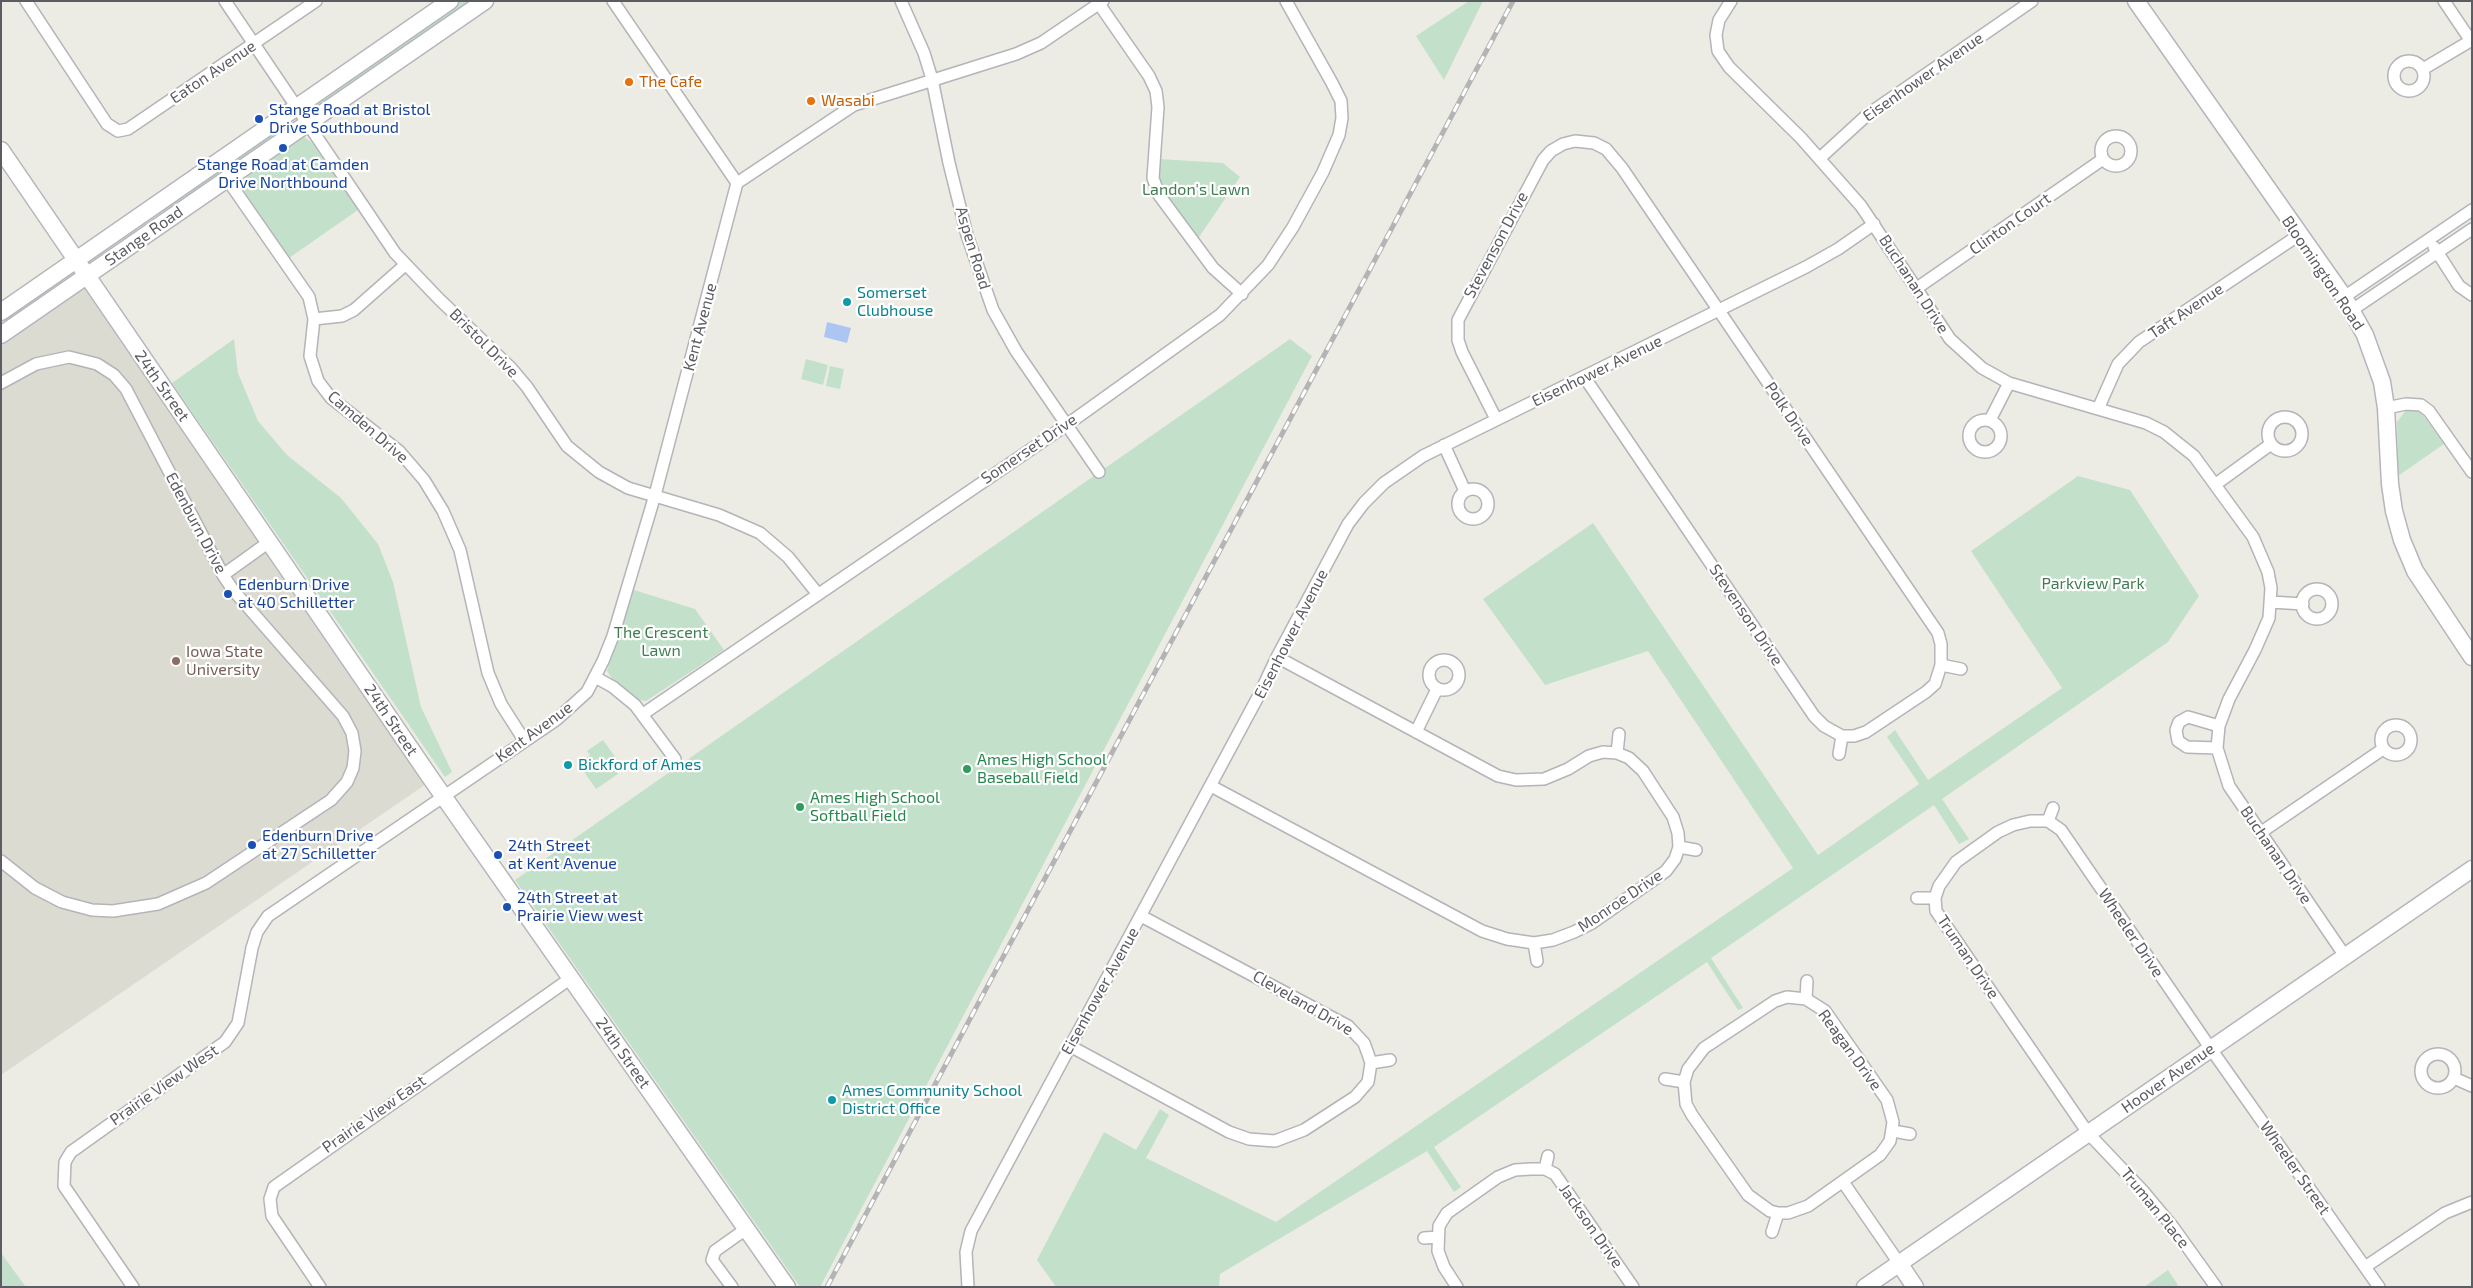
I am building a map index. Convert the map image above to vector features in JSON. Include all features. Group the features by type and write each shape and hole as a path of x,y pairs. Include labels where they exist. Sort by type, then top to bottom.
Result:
{"main road":[{"name":"Stange Road","path":"1,312 450,1"},
{"name":"Stange Road","path":"1,335 485,1"},
{"name":"Bloomington Road","path":"2136,1 2348,304 2375,360 2386,408 2390,484 2394,511 2402,540 2419,579 2472,657"},
{"name":"24th Street","path":"1,150 75,261 444,797 787,1287"},
{"name":"Hoover Avenue","path":"1865,1287 2472,869"},
{"path":"1899,1263 1916,1287"}],"street":[{"name":"Eaton Avenue","path":"26,1 107,124 118,131 128,129 254,44 302,5 316,1"},
{"name":"Bristol Drive","path":"225,1 306,123 405,265 511,368 527,387 567,446 599,472 628,488 720,515 760,533 788,557 817,593"},
{"path":"613,1 737,183 854,104 1016,54 1042,43 1099,2 1149,76 1156,91 1158,107 1153,178 1159,195 1213,268 1242,294"},
{"name":"Aspen Road","path":"901,1 921,44 932,79 949,163 967,235 993,310 1016,350 1099,472"},
{"name":"Somerset Drive","path":"643,714 817,593 1068,424 1220,315 1242,294 1268,265 1293,227 1323,172 1339,134 1342,118 1340,102 1332,83 1286,1"},
{"name":"Buchanan Drive","path":"1731,1 1719,20 1716,35 1718,51 1729,67 1820,158 1862,206 1950,339 1982,368 2009,383 2146,423 2164,432 2194,456 2253,537 2263,557 2271,588 2271,602 2263,633 2229,699 2219,726 2217,748 2230,786 2345,956"},
{"name":"Eisenhower Avenue","path":"1820,158 1867,115 2032,1"},
{"path":"2423,69 2471,41 2444,1"},
{"name":"Stevenson Drive","path":"1496,419 1458,340 1458,320 1462,310 1534,172 1551,151 1575,141 1589,142 1606,149 1622,168"},
{"name":"Clinton Court","path":"1917,288 2103,159"},
{"name":"Polk Drive","path":"1622,168 1938,633 1941,644 1941,665"},
{"name":"Camden Drive","path":"227,179 309,297 314,319 310,356 318,381 331,398 399,451 424,480 443,511 460,550 488,673 500,704 524,740"},
{"name":"Kent Avenue","path":"444,797 561,715 587,692 595,677 613,636 654,495 737,183"},
{"path":"2348,304 2429,239 2472,210"},
{"path":"2348,304 2470,233 2459,219"},
{"name":"Eisenhower Avenue","path":"968,1287 965,1271 966,1252 971,1231 1211,786 1259,695 1276,657 1348,524 1364,503 1402,469 1444,445 1585,378 1806,267 1838,249 1874,224"},
{"name":"Taft Avenue","path":"2098,409 2118,364 2139,342 2299,235"},
{"path":"2429,239 2460,286 2472,295"},
{"path":"314,319 342,316 354,310 405,265"},
{"name":"Edenburn Drive","path":"1,383 36,364 69,357 97,364 114,375 126,389 223,575 233,590 343,716 352,733 355,751 353,768 341,791 206,883 184,894 150,906 113,911 92,910 62,902 35,888 2,863"},
{"name":"Stevenson Drive","path":"1585,378 1814,716 1824,726 1842,736"},
{"path":"1990,420 2009,383"},
{"path":"2386,408 2406,404 2421,405 2429,411 2472,472"},
{"path":"2216,484 2271,444"},
{"path":"1444,445 1465,491"},
{"path":"223,575 269,542"},
{"path":"2271,602 2302,604"},
{"path":"1276,657 1498,776 1516,780 1544,779 1568,769 1588,756 1603,752 1617,753 1629,758 1642,771 1673,816 1678,833 1679,847 1696,850"},
{"path":"1839,754 1842,736 1854,736 1866,732 1926,692 1935,684 1941,665 1961,668"},
{"path":"595,677 613,687 643,714 675,759"},
{"path":"1416,732 1437,689"},
{"path":"2217,748 2187,747 2178,741 2176,730 2179,722 2188,717 2219,726"},
{"path":"1617,753 1619,734"},
{"path":"2260,833 2383,749"},
{"name":"Monroe Drive","path":"1211,786 1482,931 1507,939 1534,943 1553,940 1592,923 1666,871 1675,859 1679,847"},
{"name":"Prairie View West","path":"133,1287 64,1186 65,1162 71,1152 225,1042 238,1023 252,948 257,932 268,916 444,797"},
{"path":"2048,821 2053,808"},
{"name":"Truman Drive","path":"2048,821 2030,820 1998,832 1956,862 1942,880 1935,898 1936,911 2088,1133"},
{"name":"Wheeler Drive","path":"2048,821 2061,830 2210,1049"},
{"path":"1917,898 1935,898"},
{"name":"Cleveland Drive","path":"1141,916 1348,1026 1364,1043 1371,1063"},
{"path":"1534,943 1537,961"},
{"name":"Prairie View East","path":"320,1287 272,1216 270,1199 274,1186 571,978"},
{"path":"1806,999 1807,981"},
{"name":"Reagan Drive","path":"1684,1082 1688,1069 1695,1057 1712,1043 1775,1001 1787,998 1806,999 1815,1003 1829,1016 1887,1100 1892,1112 1893,1131"},
{"path":"1070,1046 1229,1132 1249,1139 1263,1141 1275,1141 1304,1130 1355,1097 1368,1082 1371,1063 1390,1060"},
{"name":"Wheeler Street","path":"2210,1049 2379,1287"},
{"path":"1665,1078 1684,1082 1686,1104 1692,1115 1748,1195 1764,1208 1778,1213 1788,1213 1803,1208 1843,1182 1880,1155 1890,1141 1893,1131 1910,1134"},
{"path":"2454,1078 2472,1086"},
{"name":"Truman Place","path":"2088,1133 2143,1191 2173,1227 2216,1287"},
{"path":"1457,1287 1444,1267 1438,1251 1439,1226 1447,1213 1498,1177 1515,1170 1545,1169 1548,1156"},
{"name":"Jackson Drive","path":"1545,1169 1555,1174 1563,1184 1633,1287"},
{"path":"1843,1182 1899,1263"},
{"path":"2365,1267 2445,1213 2472,1202"},
{"path":"1772,1232 1778,1213"},
{"path":"732,1287 712,1260 715,1251 746,1229"},
{"path":"1424,1238 1438,1237"}],"shaded area":[{"name":"Iowa State University","path":"86,276 432,780 1,1075 1,335"}],"green space":[{"path":"460,1 473,1 319,105 315,99"},
{"path":"1469,1 1483,1 1444,80 1416,36"},
{"path":"280,123 284,129 158,216 201,179"},
{"path":"298,136 304,137 312,143 358,210 289,258 242,190 240,177 251,169 260,166"},
{"name":"Landon's Lawn","path":"1160,159 1223,163 1240,177 1197,240 1165,195 1160,183"},
{"path":"234,339 238,373 258,421 287,455 341,498 378,544 393,582 421,707 452,772 445,777 172,383"},
{"path":"1290,339 1312,356 820,1287 800,1287 515,880"},
{"path":"806,359 828,365 823,385 801,379"},
{"path":"830,366 844,369 840,389 826,386"},
{"path":"2406,410 2416,410 2422,414 2444,444 2398,476 2397,422"},
{"name":"Parkview Park","path":"2078,476 2130,490 2199,596 2168,642 1942,799 1969,839 1959,844 1934,805 1711,958 1743,1008 1738,1010 1707,962 1434,1147 1461,1187 1454,1192 1427,1151 1220,1274 1219,1287 1056,1287 1037,1260 1104,1132 1136,1150 1160,1109 1169,1115 1146,1158 1276,1222 1793,868 1648,651 1545,685 1483,599 1593,523 1818,855 1919,784 1887,737 1895,730 1928,780 2062,688 1971,551"},
{"name":"The Crescent Lawn","path":"634,590 695,609 724,650 646,701 640,700 612,679 607,671"},
{"path":"603,740 623,768 617,772 618,774 596,789 584,772 587,770 581,761 590,755 587,751"},
{"path":"1,1253 26,1287 1,1287"},
{"path":"2168,1270 2178,1285 2175,1287 2144,1287"}],"water":[{"path":"827,322 851,328 847,343 824,337"}],"railway":[{"path":"827,1287 1513,1"}],"place":[{"name":"The Cafe","path":"629,82"},
{"name":"Wasabi","path":"811,101"},
{"name":"Stange Road at Bristol Drive Southbound","path":"259,119"},
{"name":"Stange Road at Camden Drive Northbound","path":"283,148"},
{"name":"Somerset Clubhouse","path":"847,302"},
{"name":"Edenburn Drive at 40 Schilletter","path":"228,594"},
{"name":"Iowa State University","path":"176,661"},
{"name":"Bickford of Ames","path":"568,765"},
{"name":"Ames High School Baseball Field","path":"967,769"},
{"name":"Ames High School Softball Field","path":"800,807"},
{"name":"Edenburn Drive at 27 Schilletter","path":"252,845"},
{"name":"24th Street at Kent Avenue","path":"498,855"},
{"name":"24th Street at Prairie View west","path":"507,907"},
{"name":"Ames Community School District Office","path":"832,1100"}]}
